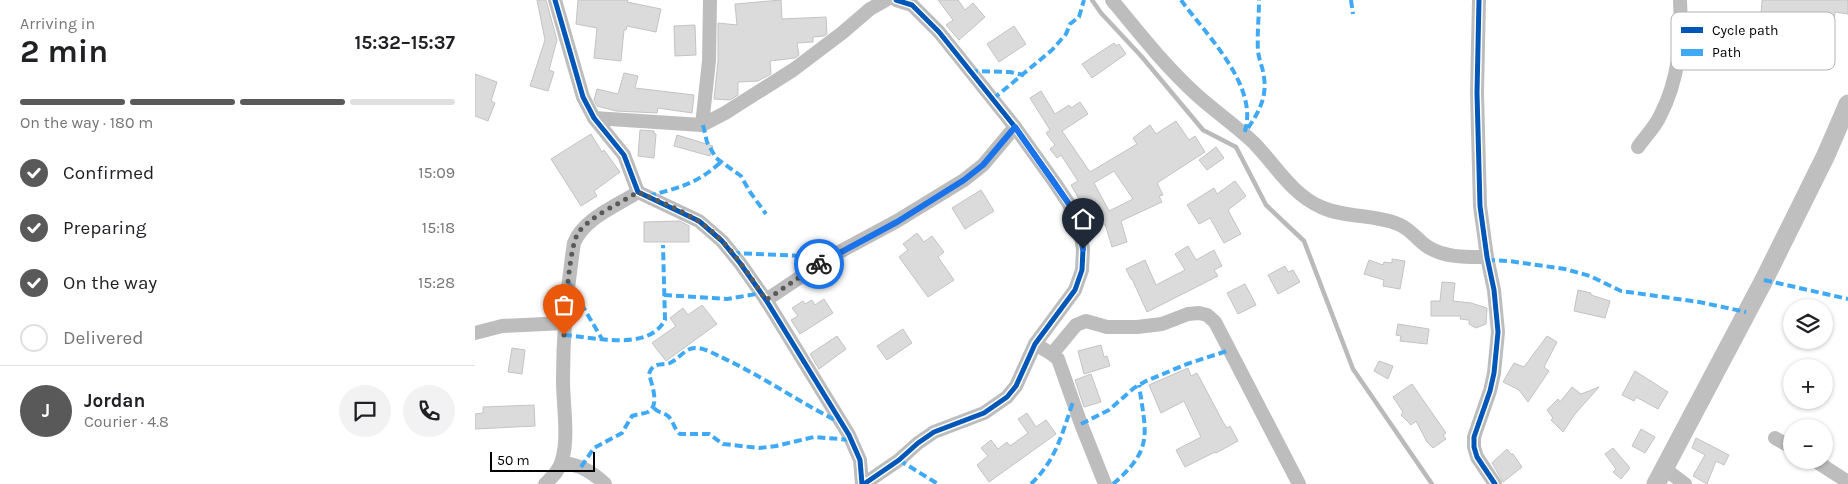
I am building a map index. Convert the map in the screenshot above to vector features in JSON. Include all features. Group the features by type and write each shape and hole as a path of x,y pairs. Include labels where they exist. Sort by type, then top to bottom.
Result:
{"street":[{"path":"555,0 583,97 594,118 625,155 638,192 699,221 722,241 740,263 766,300 849,435 860,460 863,484 899,460 917,443 934,432 984,413 1007,397 1017,386 1035,344 1075,290 1082,270 1083,249 1079,226 1069,204 1015,127 980,82 923,15 912,5 896,0"},
{"path":"702,125 709,61 710,0"},
{"path":"594,118 702,125 725,113 793,70 842,33 870,4 886,0"},
{"path":"1112,0 1183,82 1244,134 1289,184 1309,201 1319,207 1337,212 1397,224 1414,233 1427,246 1438,252 1450,255 1487,257"},
{"path":"1479,0 1477,93 1480,206 1497,315 1498,349 1490,391 1474,437 1474,447 1477,457 1495,484"},
{"path":"1638,147 1660,118 1669,95 1675,70"},
{"path":"1685,484 1661,476 1764,280 1826,155 1848,104"},
{"path":"766,300 832,256 897,222 964,180 983,165 1015,127"},
{"path":"545,484 557,473 563,459 565,443 563,388 565,323 574,243 577,234 592,220 638,192"},
{"path":"1052,354 1076,324 1086,321 1107,327 1137,327 1162,324 1188,314 1199,313 1207,315 1215,322 1299,484"},
{"path":"475,333 502,326 565,323"},
{"path":"1035,344 1058,359 1105,484"},
{"path":"1775,438 1783,442"},
{"path":"563,459 563,463 574,464 589,471 605,484"},
{"path":"1828,469 1848,482"}],"building":[{"path":"537,0 546,0 557,40 549,70 554,72 548,91 530,86 545,40"},
{"path":"578,0 628,0 627,2 661,9 656,32 627,26 626,30 624,30 621,61 594,58 597,28 576,24"},
{"path":"781,0 782,19 826,17 827,34 813,37 813,42 797,43 799,55 795,58 770,61 771,74 758,81 738,82 738,95 730,100 714,99 718,61 718,23 737,25 735,4"},
{"path":"938,0 958,0 965,10 973,3 985,17 959,40 946,25 953,20"},
{"path":"1762,0 1848,0 1848,14 1835,12 1761,12"},
{"path":"695,25 696,55 675,56 674,26"},
{"path":"1014,26 1026,44 999,62 987,44"},
{"path":"1114,43 1116,46 1119,44 1126,54 1092,78 1082,64"},
{"path":"624,73 638,76 635,88 694,95 692,113 658,108 657,113 616,111 597,106 594,100 597,89 618,94"},
{"path":"475,74 497,82 491,101 495,103 488,121 475,116"},
{"path":"1041,91 1055,114 1069,105 1071,108 1080,102 1088,114 1062,131 1090,172 1137,144 1133,138 1150,125 1156,134 1176,121 1189,140 1195,136 1205,152 1157,183 1163,195 1159,196 1162,202 1121,221 1127,242 1112,247 1105,224 1096,229 1071,185 1078,181 1061,155 1057,158 1050,149 1055,145 1046,133 1050,130 1030,98","holes":["1114,171 1133,199 1109,211 1094,183"]},
{"path":"640,130 654,131 656,134 654,158 638,156"},
{"path":"591,134 602,152 604,150 620,172 594,191 597,196 581,206 551,159"},
{"path":"677,135 713,146 710,156 674,146"},
{"path":"1216,147 1224,158 1207,170 1199,160"},
{"path":"1235,181 1246,196 1228,210 1241,234 1224,243 1210,218 1199,224 1187,205 1214,188 1217,194"},
{"path":"981,190 994,211 965,229 952,208"},
{"path":"680,221 689,226 689,242 644,242 644,222"},
{"path":"917,233 924,242 932,236 944,252 938,257 954,280 928,297 899,257 908,250 903,244"},
{"path":"1188,246 1196,260 1214,250 1222,266 1214,270 1218,276 1147,312 1126,269 1145,260 1156,285 1185,270 1175,254"},
{"path":"1392,259 1405,261 1400,289 1383,286 1384,280 1364,274 1369,260 1383,265 1384,262 1392,263"},
{"path":"1285,266 1288,272 1293,270 1300,282 1278,294 1268,275"},
{"path":"1442,282 1455,283 1453,301 1471,303 1487,308 1486,324 1476,328 1469,324 1469,320 1460,319 1461,316 1431,316 1431,301 1440,301"},
{"path":"1245,284 1256,305 1238,314 1227,293"},
{"path":"1578,290 1610,301 1605,318 1574,311"},
{"path":"824,299 833,313 800,334 791,320 798,316 792,308 803,301 805,304 812,300 815,305"},
{"path":"702,305 717,324 666,361 652,343 676,326 670,318 683,308 688,315"},
{"path":"1398,324 1429,329 1427,344 1400,341 1401,336 1396,335"},
{"path":"903,329 912,343 887,360 877,346"},
{"path":"837,336 846,349 819,369 810,354"},
{"path":"1547,336 1557,342 1544,367 1549,371 1528,402 1519,390 1503,382 1514,363 1524,367"},
{"path":"1101,345 1104,357 1107,356 1110,366 1084,374 1078,351"},
{"path":"512,348 525,350 522,374 508,372"},
{"path":"1379,361 1393,366 1388,379 1374,371"},
{"path":"1188,368 1191,376 1197,373 1223,422 1227,428 1230,426 1238,441 1185,467 1176,450 1201,437 1184,401 1161,413 1149,385"},
{"path":"1635,371 1668,392 1658,409 1636,397 1634,401 1622,395"},
{"path":"1091,374 1101,402 1084,407 1075,380"},
{"path":"1412,384 1446,433 1443,435 1446,439 1433,448 1427,442 1416,421 1411,425 1401,415 1403,412 1393,397"},
{"path":"1572,387 1581,394 1599,387 1575,414 1563,432 1551,420 1553,418 1547,410 1558,399 1560,402"},
{"path":"534,405 535,426 475,429 475,414 483,413 483,407"},
{"path":"1027,413 1036,427 1046,420 1056,434 989,482 977,465 988,456 981,448 991,440 998,449 1007,442 1010,446 1028,433 1018,419"},
{"path":"1641,429 1655,437 1645,453 1632,446"},
{"path":"1696,438 1729,455 1724,465 1716,461 1707,484 1693,476 1705,455 1692,448"},
{"path":"1613,448 1630,468 1621,479 1613,472 1616,469 1605,454"},
{"path":"1507,449 1522,467 1503,482 1492,463"}],"waterway":[{"path":"1092,0 1101,13 1142,57 1203,130 1236,147 1266,205 1304,241 1353,369 1432,484"}],"marked path":[{"path":"993,99 1052,50 1066,34 1070,24 1079,17 1084,0"},
{"path":"1181,0 1216,45 1238,80 1245,98 1247,116 1244,134"},
{"path":"1248,128 1259,110 1265,84 1258,51 1259,0"},
{"path":"1351,0 1353,14"},
{"path":"970,71 1010,72 1024,75"},
{"path":"703,125 707,142 716,158 741,176 766,214"},
{"path":"648,196 678,188 704,175 721,162"},
{"path":"564,335 619,340 646,336 657,330 665,320 663,245"},
{"path":"732,253 831,257"},
{"path":"1487,260 1509,261 1565,269 1590,276 1621,291 1699,302 1746,312"},
{"path":"1764,280 1848,299"},
{"path":"569,283 602,339"},
{"path":"664,295 727,299 762,293"},
{"path":"581,467 594,448 622,433 632,416 646,413 652,409 654,395 649,374 653,367 670,363 692,348 706,350 736,364 839,422"},
{"path":"1081,424 1109,410 1134,388 1146,381 1187,364 1230,350"},
{"path":"1113,484 1135,461 1144,440 1144,416 1139,385"},
{"path":"1031,484 1047,466 1057,446 1073,402"},
{"path":"654,408 668,416 680,434 709,434 723,444 759,448 814,437 852,440"},
{"path":"899,460 938,484"}],"cycle path":[{"path":"555,0 583,97 594,118 624,155 638,192 699,221 722,241 740,263 766,300 849,435 860,460 862,484"},
{"path":"864,484 899,460 934,432 984,413 1007,397 1016,386 1035,344 1075,290 1082,270 1083,249 1079,226 1069,204 1055,183 1015,127 939,32 912,5 896,0"},
{"path":"1479,0 1477,93 1480,206 1494,290 1498,332 1494,373 1490,391 1474,437 1474,447 1477,457 1495,484"}],"way so far":[{"path":"564,335 570,271 577,234 592,220 638,192 699,221 711,231 740,263 766,300 819,264"}],"route":[{"path":"819,264 897,222 964,180 994,154 1015,127 1069,204 1079,226 1083,249"}]}
